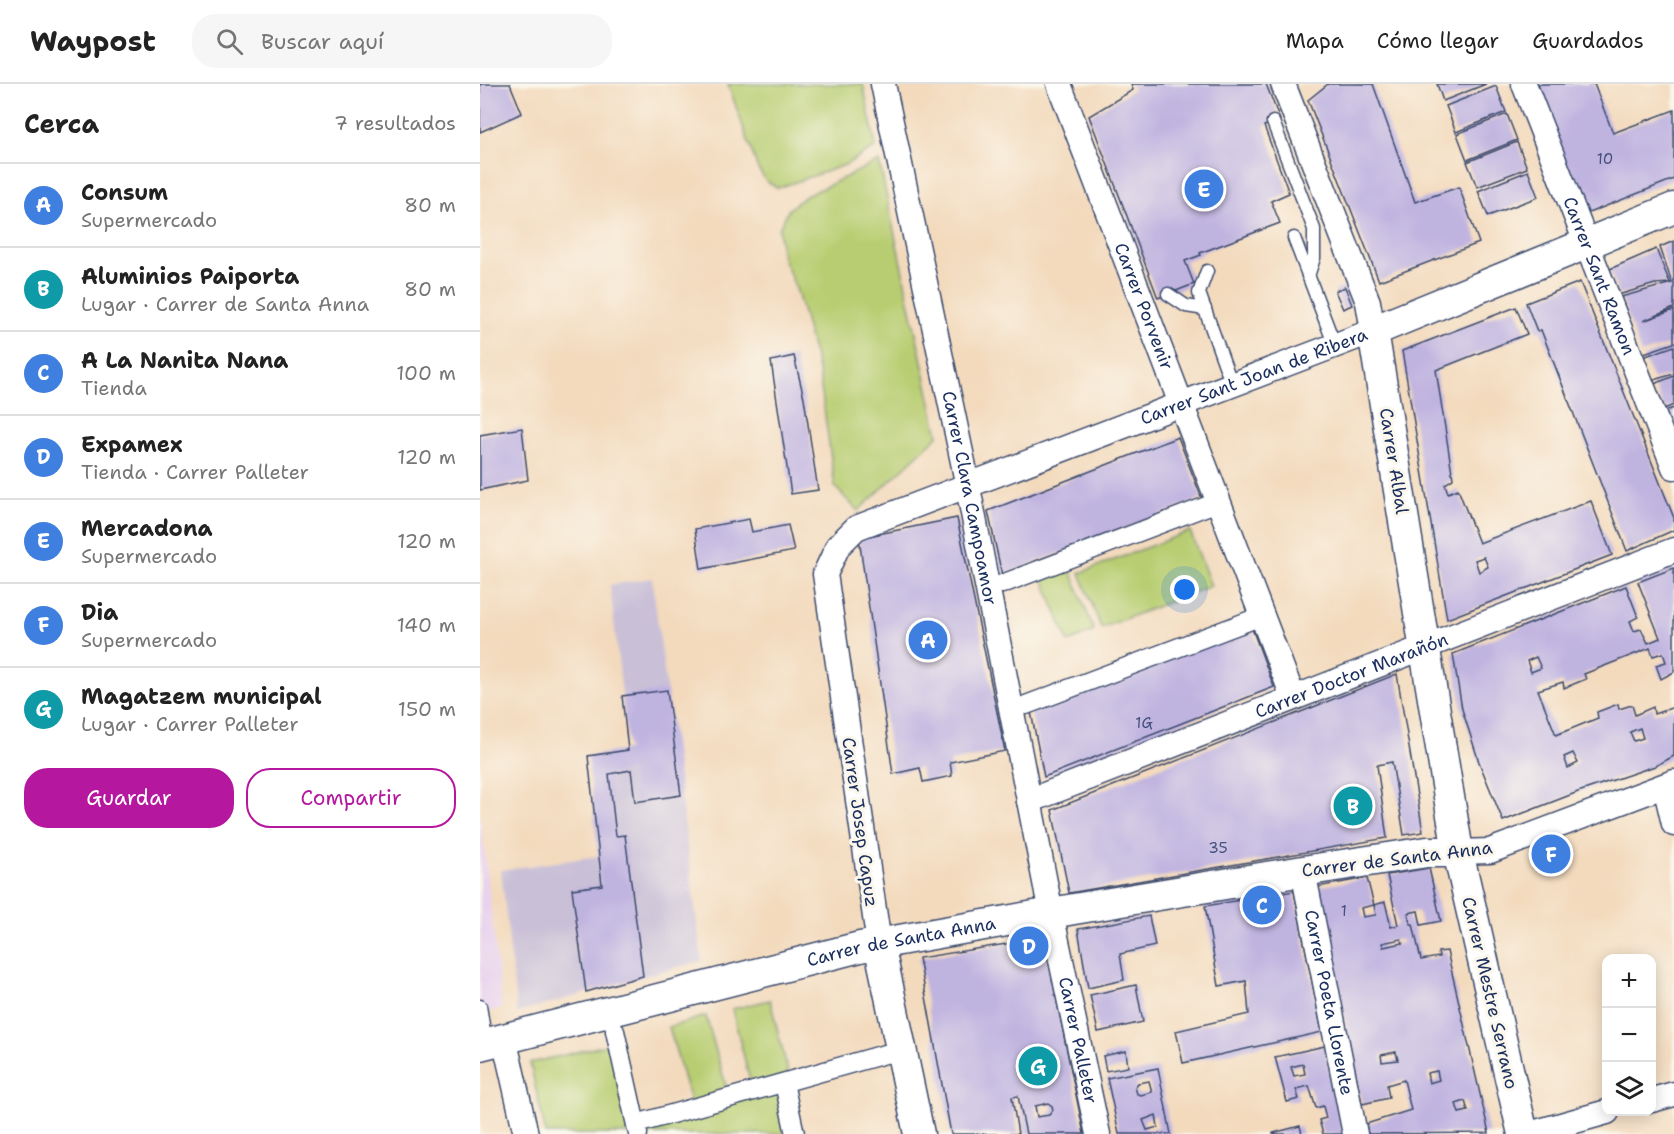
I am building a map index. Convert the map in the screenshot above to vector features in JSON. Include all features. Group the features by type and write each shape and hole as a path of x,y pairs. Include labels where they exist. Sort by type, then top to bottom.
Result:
{"street":[{"name":"Carrer Clara Campoamor","path":"883,84 967,485 1051,913"},
{"name":"Carrer Porvenir","path":"1059,84 1293,697"},
{"name":"Carrer Albal","path":"1283,84 1368,302 1458,852"},
{"name":"Carrer Sant Ramon","path":"1524,84 1674,467"},
{"name":"Carrer Sant Joan de Ribera","path":"838,546 856,528 1335,346 1674,208"},
{"path":"1002,584 1207,506"},
{"name":"Carrer Josep Capuz","path":"838,546 825,574 879,944 919,1134"},
{"name":"Carrer Doctor Marañón","path":"1029,801 1674,550"},
{"path":"1026,705 1251,620"},
{"path":"1670,784 1674,824"},
{"name":"Carrer de Santa Anna","path":"490,1042 841,951 1303,871 1427,852 1490,851 1670,784"},
{"name":"Carrer Mestre Serrano","path":"1458,852 1523,1134"},
{"name":"Carrer Poeta Llorente","path":"1303,871 1355,1134"},
{"name":"Carrer Palleter","path":"1051,913 1098,1134"},
{"path":"615,1032 637,1129 885,1054"},
{"path":"490,1042 526,1134"},
{"path":"784,1083 795,1134"},
{"path":"1656,1099 1674,1094"},
{"path":"1529,1134 1602,1113"}],"lane":[{"path":"1273,122 1314,229 1314,258 1308,276"},
{"path":"1294,238 1335,346"},
{"path":"1207,271 1199,293 1232,385"},
{"path":"1168,294 1186,306 1205,309"},
{"path":"480,1006 490,1042"}],"shaded area":[{"path":"652,578 702,961 517,1013 501,870 598,856 588,756 628,750 610,585"},
{"path":"480,812 502,1008 480,1014"}],"green space":[{"path":"728,84 863,84 876,147 845,165 778,188 766,181 758,169"},
{"path":"879,161 938,436 858,511 835,487 819,373 797,291 782,255 779,229 789,209 806,196"},
{"path":"1190,531 1211,586 1101,628 1080,573"},
{"path":"1070,568 1094,631 1068,642 1043,579"},
{"path":"770,1000 789,1076 751,1085 732,1009"},
{"path":"706,1016 728,1093 691,1104 669,1027"},
{"path":"611,1044 633,1134 546,1134 530,1063"},
{"path":"780,1089 790,1134 644,1134 642,1127"}],"building":[{"path":"480,84 510,84 522,113 480,132"},
{"path":"1131,84 1266,84 1280,120 1264,126 1289,193 1271,201 1280,223 1200,253 1201,255 1185,261 1194,284 1158,298 1089,116 1133,90"},
{"path":"1328,84 1373,84 1415,202 1459,187 1479,243 1379,281 1308,100"},
{"path":"1437,84 1486,84 1443,101"},
{"path":"1532,84 1594,84 1613,133 1674,110 1674,179 1586,214"},
{"path":"1496,86 1506,112 1456,132 1446,106"},
{"path":"1507,114 1517,140 1467,160 1457,134"},
{"path":"1517,142 1527,168 1477,187 1467,162"},
{"path":"1528,171 1538,197 1488,216 1478,191"},
{"path":"1674,241 1674,308 1643,321 1674,310 1674,343 1641,354 1621,297 1672,283 1660,247"},
{"path":"1656,249 1670,283 1655,284 1618,295 1610,269"},
{"path":"1580,282 1674,518 1674,530 1627,551 1541,330 1537,331 1526,303"},
{"path":"1345,287 1352,305 1343,309 1335,291"},
{"path":"1516,307 1527,334 1436,370 1453,479 1445,484 1448,493 1458,489 1479,543 1591,501 1612,555 1447,619 1402,351","holes":["1484,557 1488,567 1479,572 1475,560"]},
{"path":"1674,346 1674,374 1653,380 1643,357"},
{"path":"794,356 804,398 818,490 791,494 771,361"},
{"path":"1674,376 1674,405 1664,409 1654,384"},
{"path":"1674,408 1674,433 1665,411"},
{"path":"522,428 528,480 480,490 480,435"},
{"path":"1178,437 1202,499 1002,575 988,511"},
{"path":"957,518 1005,751 950,762 952,776 923,782 920,768 893,774 859,538"},
{"path":"749,519 752,532 788,525 794,551 701,569 695,529"},
{"path":"1674,568 1674,672 1661,679 1656,665 1666,662 1663,653 1653,656 1650,648 1584,674 1586,679 1564,688 1563,682 1538,690 1556,735 1598,718 1597,712 1618,704 1619,709 1632,705 1635,715 1653,707 1654,714 1674,707 1674,756 1655,766 1503,821 1479,762 1462,709 1453,654 1626,586 1638,617 1630,621 1634,631 1641,629 1648,643 1660,638 1638,582","holes":["1536,657 1541,668 1531,672 1527,661","1640,728 1643,738 1634,741 1630,732","1573,753 1578,763 1568,768 1564,757"]},
{"path":"1251,626 1274,687 1044,777 1031,712"},
{"path":"1397,674 1423,832 1404,835 1392,762 1377,765 1387,838 1069,893 1052,810"},
{"path":"667,690 681,795 635,802 631,770 609,774 616,836 625,835 643,976 586,992 572,889 602,885 588,756 628,750 622,696"},
{"path":"1429,868 1441,921 1421,925 1418,911 1408,913 1410,924 1413,924 1421,960 1439,957 1438,952 1447,951 1489,1133 1368,1134 1366,1124 1411,1110 1404,1080 1387,1085 1389,1098 1362,1104 1317,887 1367,878 1374,905 1385,902 1391,927 1398,925 1387,875","holes":["1374,905 1376,915 1363,917 1361,908","1401,939 1403,943 1383,947 1382,943","1396,1052 1398,1060 1382,1062 1381,1055","1437,1071 1439,1080 1429,1083 1427,1073","1465,1101 1468,1111 1459,1113 1456,1104"]},
{"path":"1294,891 1322,1032 1183,1063 1176,1031 1249,1014 1246,981 1219,986 1205,906"},
{"path":"1149,916 1155,946 1120,954 1124,980 1088,988 1078,929"},
{"path":"1044,938 1084,1134 1026,1134 1018,1096 1012,1097 1018,1134 951,1134 919,958","holes":["1048,1103 1053,1110 1049,1115 1037,1117 1035,1106"]},
{"path":"1136,985 1143,1022 1098,1032 1090,995"},
{"path":"1325,1046 1343,1134 1323,1134 1319,1120 1326,1118 1323,1106 1316,1108 1309,1086 1296,1089 1299,1099 1287,1102 1275,1057","holes":["1303,1064 1305,1074 1294,1076 1291,1067"]},
{"path":"1126,1051 1128,1067 1106,1071 1103,1056"},
{"path":"1158,1068 1171,1134 1119,1134 1107,1078","holes":["1149,1081 1152,1092 1137,1094 1135,1087 1138,1083","1156,1115 1158,1127 1147,1130 1143,1120"]},
{"path":"1300,1126 1302,1134 1273,1134 1273,1133"}],"place":[{"name":"Mercadona","path":"1204,189"},
{"name":"Consum","path":"928,640"},
{"name":"Aluminios Paiporta","path":"1353,806"},
{"name":"Dia","path":"1551,854"},
{"name":"A La Nanita Nana","path":"1262,905"},
{"name":"Expamex","path":"1029,946"},
{"name":"Magatzem municipal","path":"1038,1066"}]}
